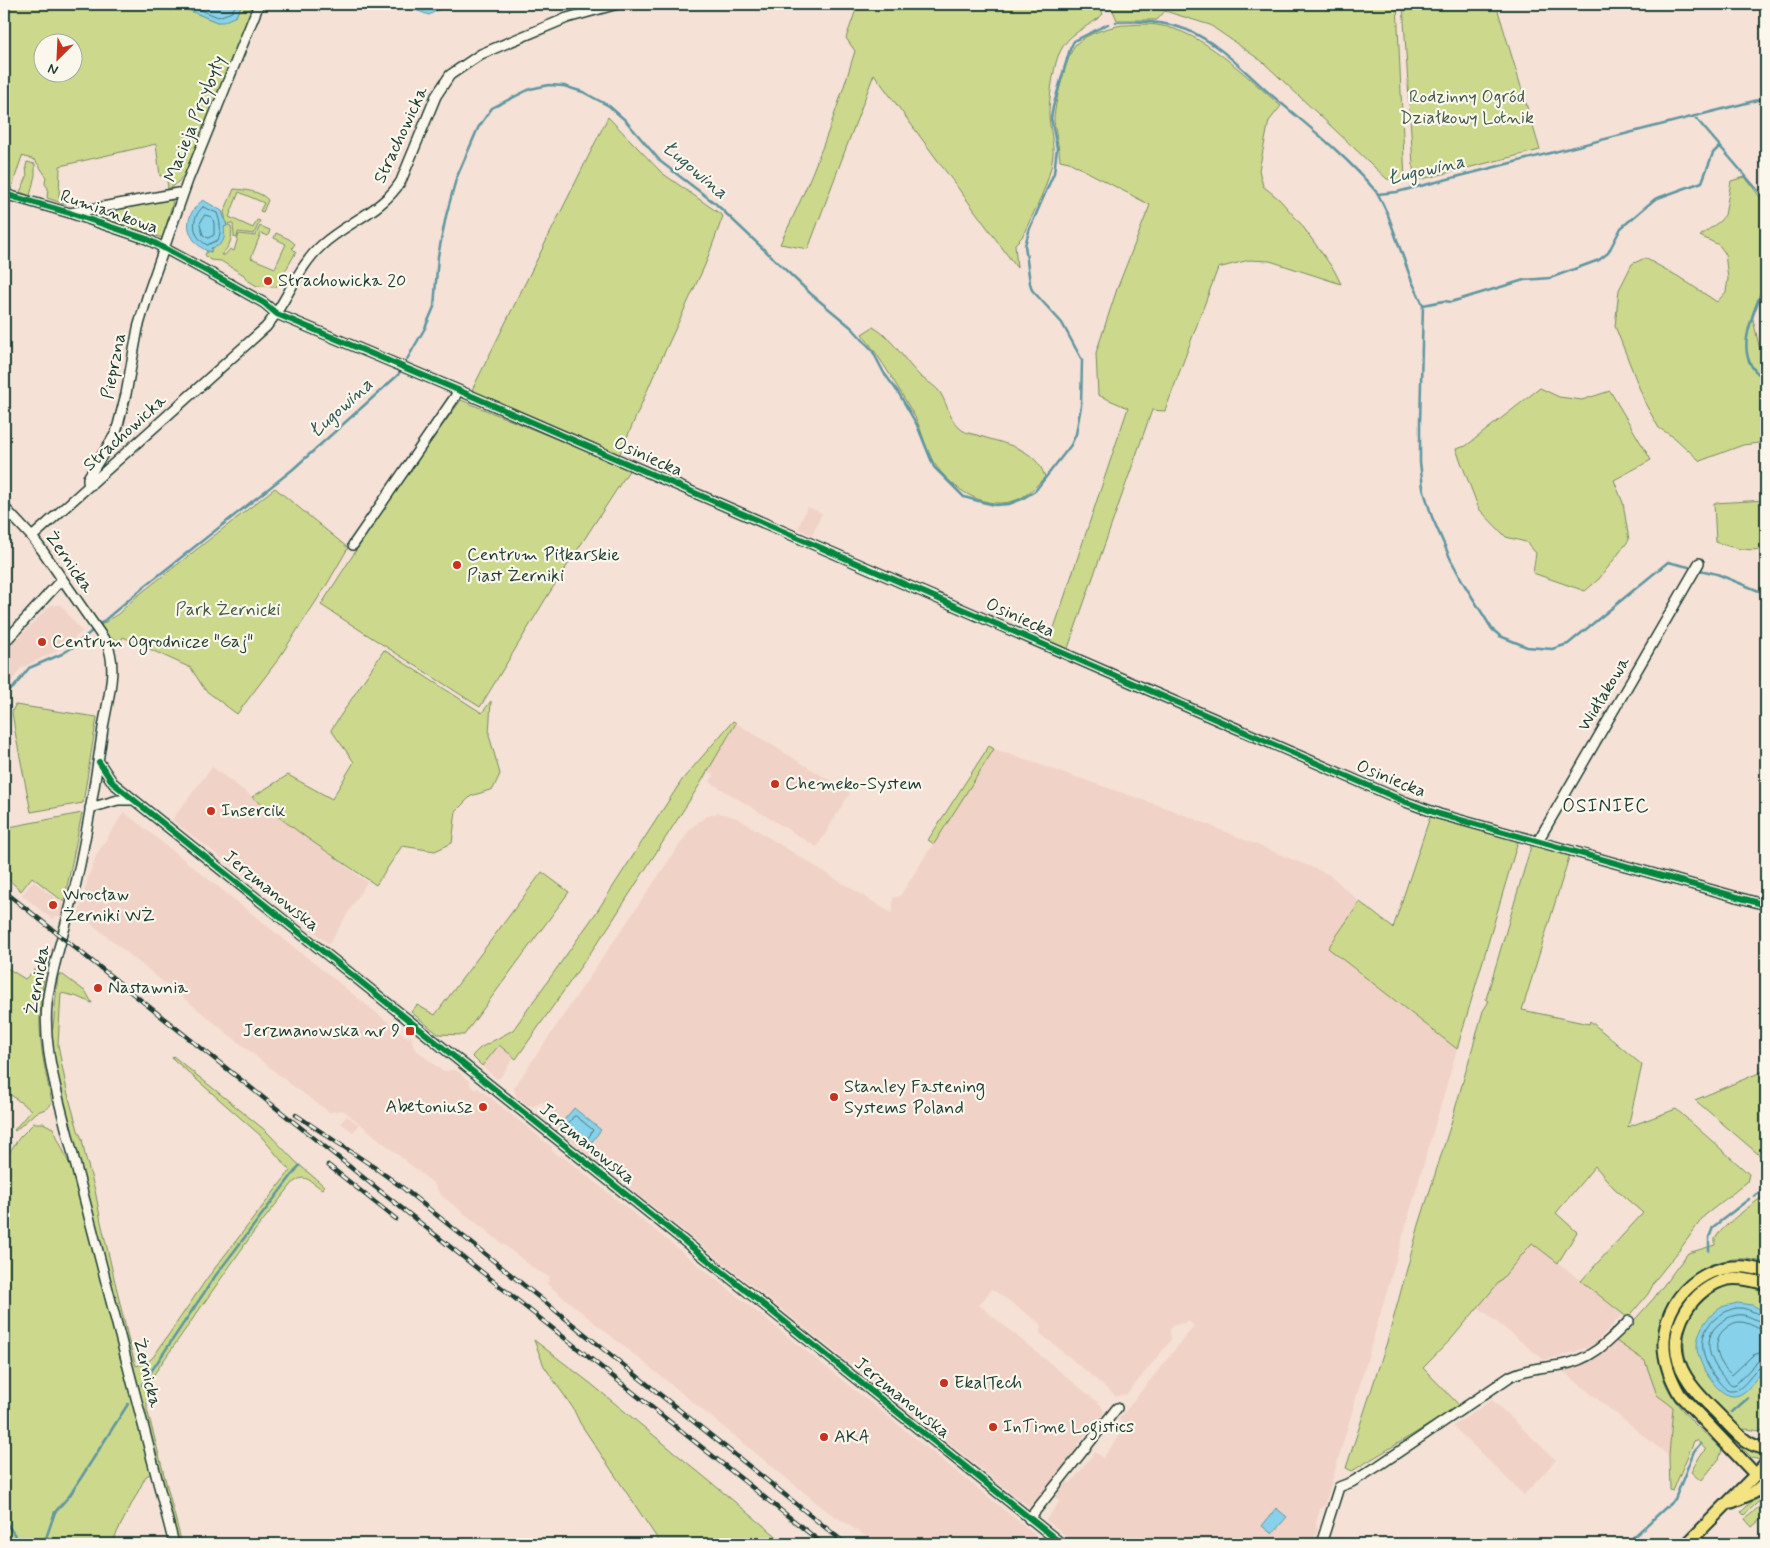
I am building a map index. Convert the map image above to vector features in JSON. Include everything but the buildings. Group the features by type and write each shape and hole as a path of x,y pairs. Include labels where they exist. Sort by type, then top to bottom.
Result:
{"main road":[{"path":"1756,1474 1680,1395 1674,1386 1665,1360 1664,1340 1674,1307 1680,1297 1701,1277 1724,1267 1733,1266 1753,1267 1766,1272"},
{"path":"1766,1284 1737,1278 1721,1281 1709,1287 1687,1309 1676,1342 1677,1354 1683,1372 1703,1399 1747,1442 1766,1448"},
{"path":"1687,1544 1766,1464"},
{"path":"1729,1502 1753,1493 1766,1482"}],"street":[{"name":"Macieja Przybyły","path":"165,248 183,194 258,4"},
{"name":"Strachowicka","path":"32,537 266,327 277,314 302,269 322,244 365,216 394,192 402,181 436,96 450,75 480,54 567,18 618,4"},
{"name":"Rumiankowa","path":"70,213 178,193 183,194"},
{"name":"Rumiankowa","path":"4,194 134,234 165,248 258,299 277,314"},
{"name":"Pieprzna","path":"91,485 88,482 88,478 116,433 126,394 138,328 165,248"},
{"name":"Osiniecka","path":"277,314 403,366 1366,786 1439,814 1766,905"},
{"path":"353,545 456,396 458,390"},
{"name":"Żernicka","path":"4,507 32,537 62,579 110,651 112,662 99,762 73,898 50,985 46,1020 48,1046 57,1095 174,1544"},
{"name":"Widłakowa","path":"1538,841 1699,563"},
{"path":"4,643 62,579"},
{"name":"Jerzmanowska","path":"99,762 113,783 1062,1544"},
{"path":"90,808 118,800 134,800"},
{"path":"1321,1544 1339,1487 1352,1482 1378,1466 1511,1376 1525,1370 1561,1365 1582,1359 1601,1349 1629,1321"},
{"path":"1030,1519 1117,1408"}],"shaded area":[{"path":"807,507 822,513 812,535 798,529"},
{"name":"Centrum Ogrodnicze \"Gaj\"","path":"51,605 61,605 82,632 56,651 21,668 10,683 4,676 4,652"},
{"name":"Chemeko-System","path":"736,723 850,793 817,847 710,782 714,775 707,771"},
{"path":"994,749 1172,810 1330,875 1360,902 1328,948 1457,1049 1325,1505 1320,1509 1313,1544 1075,1544 1046,1520 1060,1501 1055,1497 1067,1481 1070,1484 1095,1452 1103,1458 1127,1426 1119,1419 1194,1326 1187,1320 1184,1323 1174,1324 1170,1329 1171,1340 1127,1394 1116,1396 1040,1333 1041,1324 992,1289 979,1305 1101,1405 1104,1413 1078,1444 1077,1449 1033,1506 1029,1507 550,1124 549,1117 553,1110 542,1102 534,1106 527,1105 516,1096 514,1088 691,828 705,817 719,813 737,818 891,913 893,898 900,896"},
{"path":"212,767 367,882 329,944 251,880 172,820"},
{"path":"124,812 408,1038 411,1035 414,1048 442,1071 456,1070 470,1082 470,1086 474,1089 478,1088 552,1147 552,1151 558,1156 561,1155 1047,1544 878,1544 827,1511 547,1284 550,1277 536,1270 441,1195 433,1183 343,1110 329,1112 293,1086 79,914 89,875 97,854"},
{"path":"33,881 64,905 61,916 55,916 52,919 22,895"},
{"path":"499,1045 514,1057 500,1078 497,1079 482,1066"},
{"path":"347,1116 359,1125 353,1132 341,1123"},
{"path":"1532,1242 1623,1314 1593,1345 1544,1360 1478,1307"},
{"path":"1645,1308 1657,1395 1673,1407 1669,1456 1560,1369 1596,1357 1609,1348"},
{"path":"1492,1400 1556,1460 1524,1495 1453,1426"}],"green space":[{"path":"4,4 174,4 217,22 236,16 242,4 255,4 187,172 175,185 168,189 167,180 171,179 171,175 160,176 156,144 60,166 59,197 71,201 65,204 47,198 46,176 35,160 22,156 11,190 4,187"},
{"path":"858,4 1099,4 1103,14 1073,35 1063,46 1057,59 1049,112 1053,150 1051,166 1045,187 1036,207 1022,237 1015,244 1017,268 874,74 808,249 780,244 812,173 831,125 847,76 855,51 846,38"},
{"path":"1110,4 1397,4 1405,181 1387,179 1263,62 1210,25 1165,11 1157,20 1117,20"},
{"name":"Rodzinny Ogród Działkowy Lotnik","path":"1403,4 1496,4 1540,150 1414,181"},
{"path":"1122,25 1157,25 1191,36 1224,57 1281,106 1269,121 1259,170 1263,186 1280,200 1301,224 1334,270 1341,284 1270,261 1249,260 1218,268 1165,411 1152,410 1067,651 1049,643 1128,408 1098,395 1096,353 1117,289 1150,205 1069,162 1060,160 1054,115 1065,68 1076,44 1104,29"},
{"path":"608,117 662,173 723,216 705,265 619,456 472,390"},
{"path":"27,162 35,164 35,175 30,196 20,192 27,177"},
{"path":"1745,177 1766,205 1766,277 1752,315 1760,350 1766,362 1766,442 1743,445 1700,461 1675,438 1659,428 1646,405 1615,326 1619,290 1632,264 1645,258 1679,277 1717,302 1726,292 1728,279 1725,253 1719,245 1700,236 1725,215 1731,181"},
{"path":"234,189 257,193 268,200 263,212 260,211 264,203 239,192 229,217 253,228 257,220 260,221 254,234 238,232 237,238 234,237 233,224 229,223 228,225 231,226 231,239 221,255 225,255 230,249 234,251 239,234 255,236 260,226 270,230 268,236 261,233 251,258 275,268 286,244 274,238 276,233 289,239 295,244 292,248 296,252 276,287 257,286 247,280 244,275 221,261 210,260 205,255 207,251 211,252 211,248 224,227 227,226 224,212"},
{"path":"168,199 173,201 163,238 90,216 89,212"},
{"path":"873,327 893,344 921,377 939,391 958,427 965,432 1008,444 1026,453 1041,467 1045,477 1023,497 1007,503 982,501 960,490 950,482 934,463 915,417 883,364 862,334"},
{"path":"1540,388 1559,397 1582,400 1610,391 1651,460 1614,480 1623,503 1629,540 1599,579 1585,591 1533,573 1536,553 1526,542 1506,537 1479,509 1456,449 1466,446"},
{"name":"Centrum Piłkarskie Piast Żerniki","path":"461,400 630,469 548,595 480,707 321,605 387,502"},
{"name":"Park Żernicki","path":"275,488 348,548 326,586 277,661 237,714 205,690 191,668 123,637 121,641 108,637 101,625 118,614 136,597"},
{"path":"1766,500 1766,549 1741,549 1716,542 1714,503"},
{"path":"384,650 482,713 491,701 489,735 500,774 493,789 471,796 456,811 452,843 435,851 402,846 376,885 307,838 252,797 288,775 332,799 354,762 331,730"},
{"path":"15,705 97,717 83,803 31,812 12,712"},
{"path":"733,721 736,723 700,784 609,926 516,1059 499,1045 482,1066 472,1056 480,1048 513,1030 596,913 682,780"},
{"path":"989,746 994,749 934,844 928,840"},
{"path":"82,813 64,902 32,877 21,891 4,875 4,828"},
{"path":"1430,817 1518,841 1457,1049 1328,948 1360,902 1393,928"},
{"path":"1532,843 1570,854 1522,1010 1589,1024 1590,1021 1642,1065 1628,1127 1676,1109 1749,1174 1747,1182 1704,1216 1656,1279 1648,1294 1628,1318 1581,1281 1643,1213 1614,1188 1595,1166 1556,1213 1577,1232 1558,1263 1532,1243 1453,1337 1423,1368 1460,1406 1352,1471 1346,1468 1387,1342 1419,1225 1450,1127 1483,1011 1489,1001 1486,999"},
{"path":"542,872 569,892 464,1035 438,1034 411,1012 417,1005 435,1015"},
{"path":"40,965 46,968 41,1004 40,1035 44,1067 52,1102 48,1108 35,1113 15,1131 31,1110 4,1090 4,966 25,979"},
{"path":"58,975 63,975 86,992 92,1003 61,993 58,1045 67,1091 95,1190 136,1366 148,1362 154,1356 208,1277 290,1171 260,1135 172,1058 173,1056 266,1131 296,1162 324,1186 322,1189 304,1178 296,1180 292,1184 253,1233 152,1377 147,1395 147,1409 182,1544 178,1544 55,1068 51,1031 53,1028"},
{"path":"1766,1070 1766,1158 1764,1159 1695,1100"},
{"path":"34,1123 43,1123 53,1128 73,1172 151,1474 146,1476 111,1544 4,1544 4,1160 20,1137"},
{"path":"1766,1194 1766,1263 1740,1259 1717,1262 1696,1273 1679,1288 1667,1308 1660,1331 1659,1355 1664,1380 1675,1400 1689,1418 1722,1450 1719,1459 1701,1481 1691,1472 1700,1456 1706,1450 1697,1440 1694,1441 1673,1491 1670,1490 1669,1456 1673,1407 1657,1395 1645,1361 1616,1341 1654,1298 1688,1253 1715,1245 1715,1238 1726,1226"},
{"path":"1745,1284 1766,1289 1766,1430 1763,1431 1741,1430 1723,1413 1694,1380 1688,1368 1685,1355 1686,1329 1690,1316 1697,1305 1706,1296 1718,1289"},
{"path":"534,1340 590,1383 786,1544 661,1544 544,1366"},
{"path":"1741,1445 1752,1452 1766,1453 1766,1457 1761,1460 1752,1458"},
{"path":"1766,1488 1766,1495 1744,1515 1741,1512"},
{"path":"1766,1501 1766,1515 1752,1527 1745,1519"}],"water":[{"path":"174,4 242,4 236,16 223,22 217,22"},
{"path":"399,4 463,4 440,9 429,15"},
{"path":"203,200 222,211 227,226 224,227 223,241 218,246 211,248 211,252 201,247 193,239 189,228 192,212"},
{"path":"574,1108 601,1130 587,1148 559,1126"},
{"path":"1737,1303 1752,1305 1766,1312 1766,1368 1746,1390 1739,1395 1732,1396 1718,1388 1711,1380 1698,1355 1697,1341 1707,1319 1722,1307"},
{"path":"1276,1508 1287,1517 1272,1534 1262,1526"}],"waterway":[{"name":"Ługowina","path":"1116,22 1161,23 1187,30 1210,42 1326,141 1378,194 1397,192 1766,98"},
{"name":"Ługowina","path":"4,696 29,668 62,654 73,647 145,586 292,470 398,375 425,328 434,307 438,256 446,216 456,179 478,128 492,108 530,89 549,85 564,86 583,92 609,106 625,120 661,162 716,204 811,294 852,328 872,350 884,373 898,392 917,425 934,467 964,497 995,505 1009,504 1022,499 1035,491 1071,445 1076,434 1081,406 1082,360 1062,323 1032,290 1025,245 1030,228 1054,173 1057,148 1051,118 1070,49 1074,41 1108,24"},
{"path":"1694,116 1766,200"},
{"path":"1423,305 1444,301 1451,302 1524,280 1550,278 1599,260 1608,253 1621,228 1655,199 1702,182 1713,153 1720,146"},
{"path":"1378,194 1423,305 1420,422 1420,462 1423,488 1432,517 1451,560 1492,629 1500,636 1527,647 1552,649 1568,644 1668,562 1693,568"},
{"path":"1766,282 1751,320 1746,347 1748,359 1755,370 1766,379"},
{"path":"1700,570 1717,574 1759,591"},
{"path":"142,1385 216,1275 299,1166"},
{"path":"1754,1196 1766,1187"},
{"path":"1709,1251 1709,1238 1713,1227 1749,1199"},
{"path":"1732,1412 1748,1398"},
{"path":"44,1544 55,1512 70,1495 128,1404"},
{"path":"1626,1544 1675,1499 1694,1451 1700,1444"},
{"path":"4,1520 21,1544"}],"railway":[{"path":"4,891 823,1544"},
{"path":"296,1115 403,1188 846,1544"},
{"path":"328,1165 396,1219"}],"cycle path":[{"path":"4,194 70,213 147,239 264,303 277,314 458,390 1406,802 1439,814 1766,905"},
{"path":"99,762 113,783 1062,1544"}],"place":[{"name":"Strachowicka 20","path":"268,281"},
{"name":"Centrum Piłkarskie Piast Żerniki","path":"457,565"},
{"name":"Centrum Ogrodnicze \"Gaj\"","path":"42,642"},
{"name":"Chemeko-System","path":"775,784"},
{"name":"Insercik","path":"211,811"},
{"name":"Wrocław Żerniki WŻ","path":"53,905"},
{"name":"Nastawnia","path":"98,988"},
{"name":"Jerzmanowska nr 9","path":"410,1031"},
{"name":"Stanley Fastening Systems Poland","path":"834,1097"},
{"name":"Abetoniusz","path":"483,1107"},
{"name":"EkalTech","path":"944,1383"},
{"name":"InTime Logistics","path":"993,1427"},
{"name":"AKA","path":"824,1437"}],"district":[{"name":"OSINIEC","path":"1606,806"}]}
